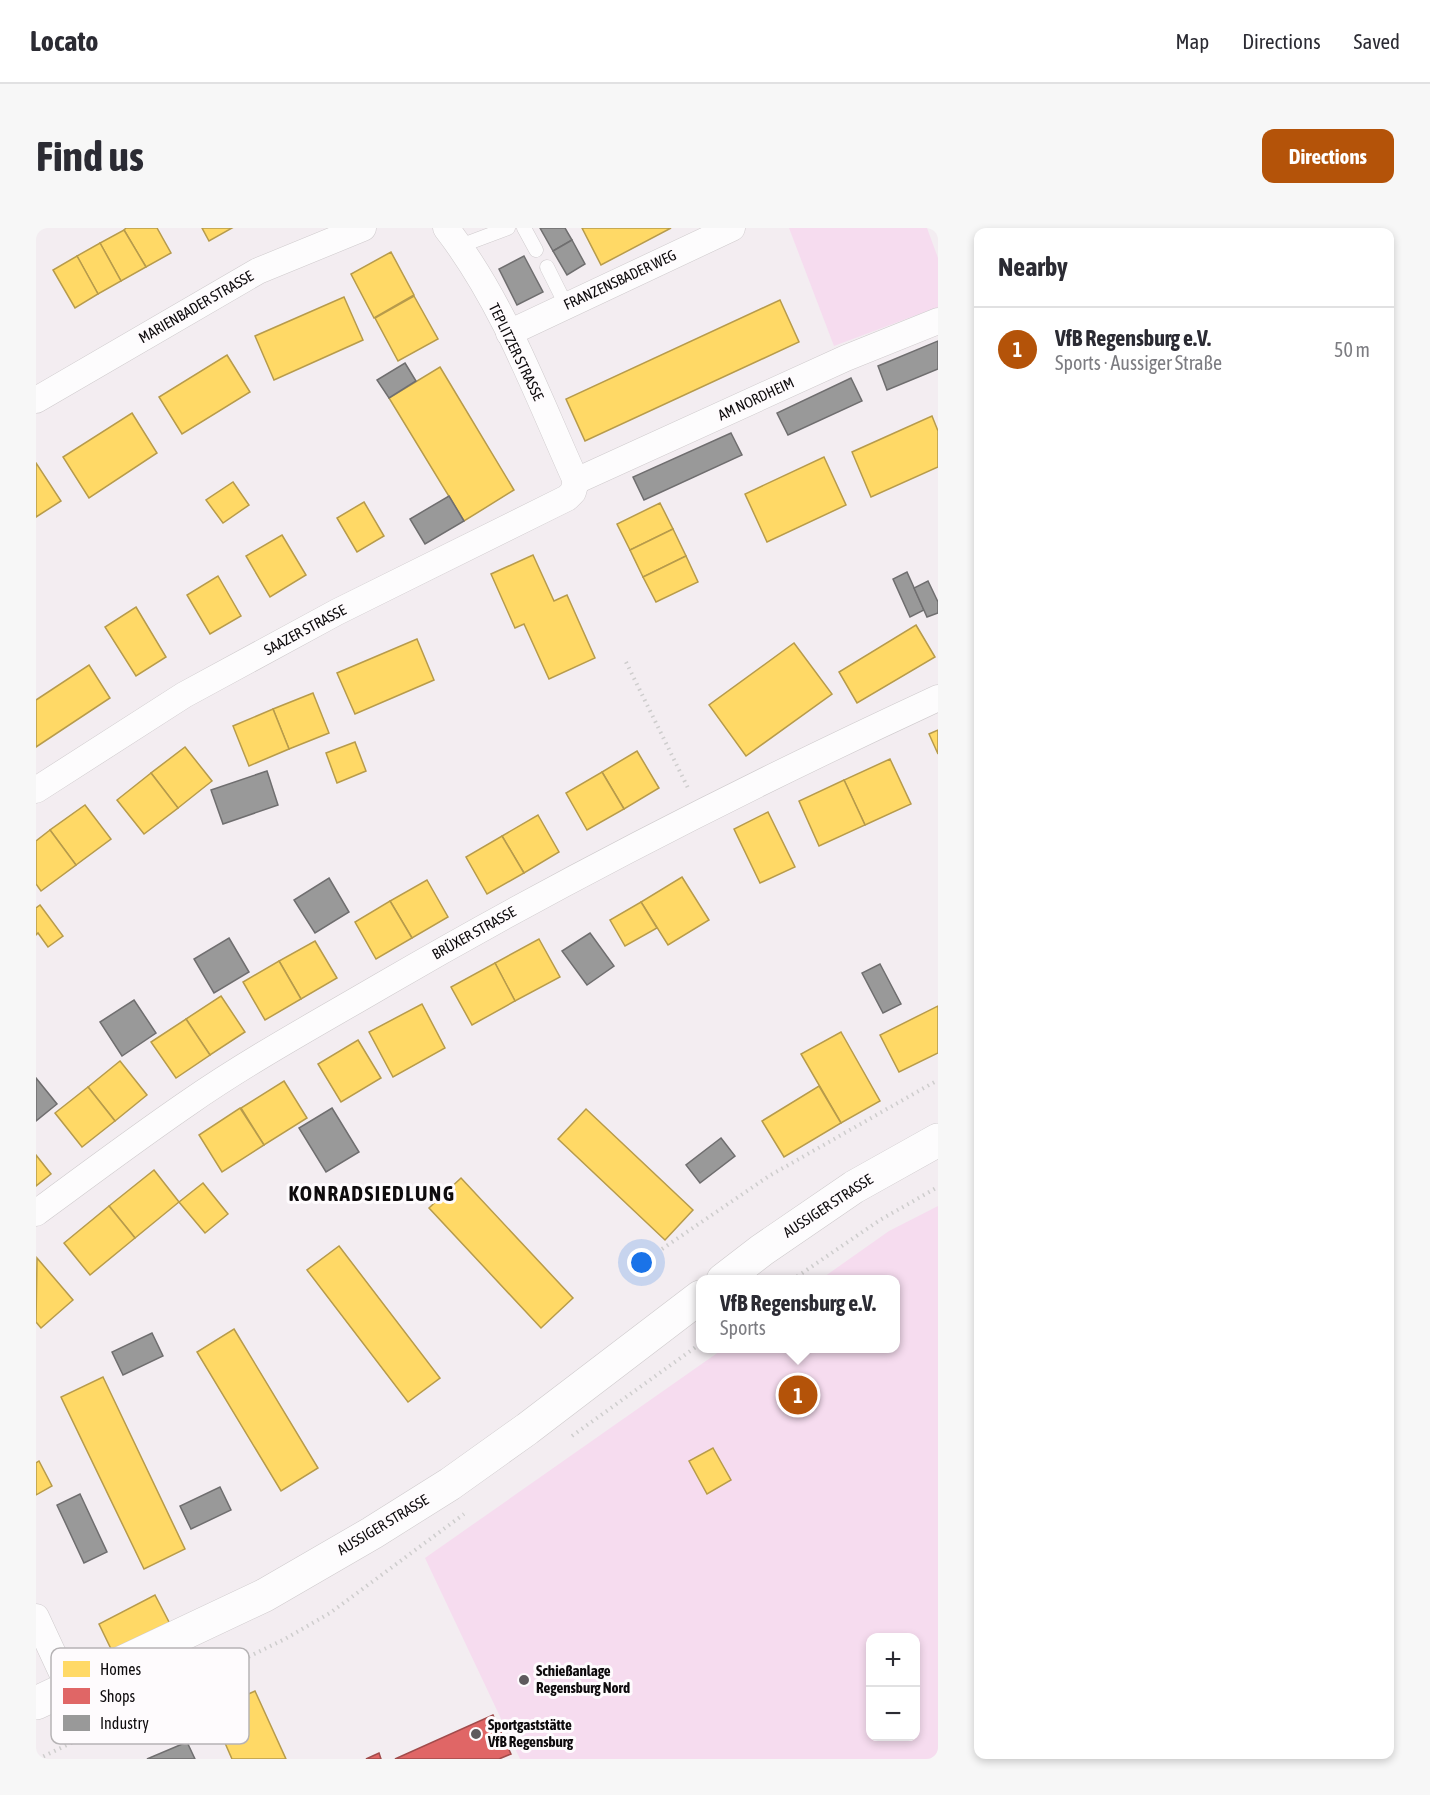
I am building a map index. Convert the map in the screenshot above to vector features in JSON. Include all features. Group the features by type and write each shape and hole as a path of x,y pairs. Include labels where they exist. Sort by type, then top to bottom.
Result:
{"street":[{"name":"MARIENBADER STRASSE","path":"36,400 258,272 363,228"},
{"name":"FRANZENSBADER WEG","path":"509,333 732,228"},
{"name":"TEPLITZER STRASSE","path":"453,237 473,266 509,333 576,481"},
{"name":"AM NORDHEIM","path":"576,481 846,358 938,321"},
{"name":"SAAZER STRASSE","path":"36,790 184,695 337,612 567,498 573,492 576,481"},
{"name":"BRÜXER STRASSE","path":"36,1214 189,1102 294,1036 481,927 700,813 938,698"},
{"name":"AUSSIGER STRASSE","path":"730,1275 854,1187 938,1140"},
{"name":"AUSSIGER STRASSE","path":"153,1648 265,1595 372,1533 450,1484 527,1429 696,1300"},
{"path":"36,1617 51,1649"},
{"name":"AUSSIGER STRASSE","path":"36,1703 51,1696"}],"lane":[{"path":"453,237 508,228"},
{"path":"524,228 536,250"},
{"path":"547,267 566,305"}],"path":[{"path":"626,662 700,813"},
{"path":"662,1249 769,1176 938,1080"},
{"path":"799,1275 880,1220 938,1187"}],"shaded area":[{"path":"789,228 927,228 938,258 938,307 834,346"},
{"path":"938,1206 938,1759 520,1759 425,1558 717,1353 900,1353 900,1275 827,1275 889,1231"}],"building: Homes":[{"path":"126,228 157,228 171,253 146,267 124,230"},
{"path":"202,228 232,228 209,241"},
{"path":"582,228 671,228 601,265"},
{"path":"124,230 146,267 121,281 100,243"},
{"path":"100,243 121,281 98,294 77,256"},
{"path":"391,252 414,295 374,318 351,274"},
{"path":"77,256 98,294 75,308 53,270"},
{"path":"414,296 438,339 398,361 375,318"},
{"path":"344,297 363,340 274,380 255,336"},
{"path":"780,300 799,342 585,441 566,399"},
{"path":"227,355 250,392 182,434 159,397"},
{"path":"440,367 514,490 464,521 389,398"},
{"path":"132,413 157,453 89,498 63,457"},
{"path":"932,416 938,431 938,467 871,497 852,452"},
{"path":"824,457 846,505 767,542 745,494"},
{"path":"36,463 61,501 36,517"},
{"path":"233,482 249,505 223,523 206,500"},
{"path":"364,502 384,536 357,552 337,518"},
{"path":"660,503 673,529 630,550 617,524"},
{"path":"673,529 686,556 643,577 630,550"},
{"path":"282,535 306,575 270,597 246,556"},
{"path":"533,555 554,601 567,595 595,658 549,679 524,624 515,628 491,574"},
{"path":"686,556 698,582 656,602 643,577"},
{"path":"218,576 241,616 210,634 187,595"},
{"path":"136,607 166,657 136,676 105,627"},
{"path":"916,625 935,657 857,703 839,672"},
{"path":"417,639 434,680 355,714 337,673"},
{"path":"794,643 832,694 746,756 709,705"},
{"path":"89,665 110,698 36,747 36,700"},
{"path":"313,693 329,733 289,749 273,709"},
{"path":"273,709 289,749 249,766 233,726"},
{"path":"938,730 938,754 929,734"},
{"path":"355,742 366,771 337,783 326,753"},
{"path":"185,747 212,781 178,808 151,773"},
{"path":"637,751 659,788 624,809 602,772"},
{"path":"890,759 911,804 865,825 844,780"},
{"path":"602,772 624,809 587,830 566,793"},
{"path":"151,773 178,808 144,834 117,800"},
{"path":"844,780 865,825 819,846 799,801"},
{"path":"85,805 111,839 76,865 50,830"},
{"path":"768,812 795,867 760,883 734,829"},
{"path":"538,815 559,852 524,873 502,836"},
{"path":"50,830 76,865 41,891 36,884 36,841"},
{"path":"502,836 524,873 487,894 466,857"},
{"path":"682,877 709,920 668,945 641,902"},
{"path":"427,880 448,917 412,938 390,901"},
{"path":"390,901 412,938 376,959 355,922"},
{"path":"641,902 657,928 625,946 610,920"},
{"path":"40,905 63,936 48,947 38,933 36,935 36,908"},
{"path":"539,939 560,977 515,1001 495,963"},
{"path":"315,941 337,978 301,999 279,961"},
{"path":"279,961 301,999 265,1020 243,982"},
{"path":"495,963 515,1001 472,1025 451,987"},
{"path":"221,996 245,1032 210,1055 186,1019"},
{"path":"422,1004 445,1048 393,1077 369,1032"},
{"path":"938,1006 938,1053 899,1072 880,1035"},
{"path":"186,1019 210,1055 176,1078 151,1042"},
{"path":"841,1032 880,1101 841,1123 801,1054"},
{"path":"358,1040 381,1078 341,1102 318,1064"},
{"path":"120,1061 147,1095 115,1121 88,1087"},
{"path":"284,1081 307,1118 264,1145 241,1108"},
{"path":"819,1086 841,1123 784,1157 762,1121"},
{"path":"88,1087 115,1121 82,1147 55,1113"},
{"path":"240,1108 264,1145 222,1172 199,1135"},
{"path":"586,1109 693,1210 665,1240 558,1139"},
{"path":"36,1155 51,1174 36,1186"},
{"path":"154,1170 179,1202 135,1238 109,1206"},
{"path":"461,1178 573,1298 541,1328 429,1208"},
{"path":"203,1183 228,1214 205,1233 179,1202"},
{"path":"109,1206 135,1238 90,1275 64,1243"},
{"path":"339,1246 440,1378 408,1402 307,1270"},
{"path":"37,1258 73,1300 41,1328 36,1322"},
{"path":"234,1329 318,1468 281,1491 197,1352"},
{"path":"103,1377 185,1549 144,1569 61,1397"},
{"path":"713,1448 731,1480 707,1494 689,1461"},
{"path":"39,1461 52,1486 36,1495 36,1463"},
{"path":"155,1595 170,1624 123,1648 111,1648 99,1624"},
{"path":"255,1691 286,1759 232,1759 225,1744 249,1744 249,1694"}],"building: Shops":[{"name":"Sportgaststätte VfB Regensburg","path":"493,1715 511,1754 499,1759 395,1759"},
{"path":"379,1753 381,1759 366,1759"}],"building: Industry":[{"path":"540,228 565,228 572,240 553,251"},
{"path":"572,240 585,264 567,275 553,251"},
{"path":"524,256 543,292 517,305 499,269"},
{"path":"938,341 938,369 887,390 878,366"},
{"path":"405,363 416,381 389,398 377,380"},
{"path":"851,378 862,401 788,435 777,413"},
{"path":"731,433 742,455 644,500 633,477"},
{"path":"449,496 464,521 425,544 410,519"},
{"path":"907,572 924,610 910,617 893,579"},
{"path":"928,581 938,602 938,613 927,617 914,588"},
{"path":"267,771 278,805 223,824 211,790"},
{"path":"329,878 349,912 315,933 294,900"},
{"path":"590,933 614,966 587,985 562,951"},
{"path":"229,938 249,972 214,993 194,959"},
{"path":"880,964 901,1004 883,1013 862,973"},
{"path":"134,1000 156,1033 122,1056 100,1022"},
{"path":"36,1078 57,1104 36,1121"},
{"path":"332,1108 359,1152 326,1172 299,1128"},
{"path":"721,1138 735,1156 700,1183 686,1165"},
{"path":"152,1333 163,1356 123,1375 112,1352"},
{"path":"220,1487 231,1510 191,1529 180,1506"},
{"path":"80,1494 107,1552 84,1563 57,1505"},
{"path":"182,1744 188,1744 195,1759 147,1759"}],"place":[{"name":"VfB Regensburg e.V.","path":"798,1395"},
{"name":"Schießanlage Regensburg Nord","path":"524,1680"},
{"name":"Sportgaststätte VfB Regensburg","path":"476,1734"}],"district":[{"name":"KONRADSIEDLUNG","path":"372,1194"}]}
